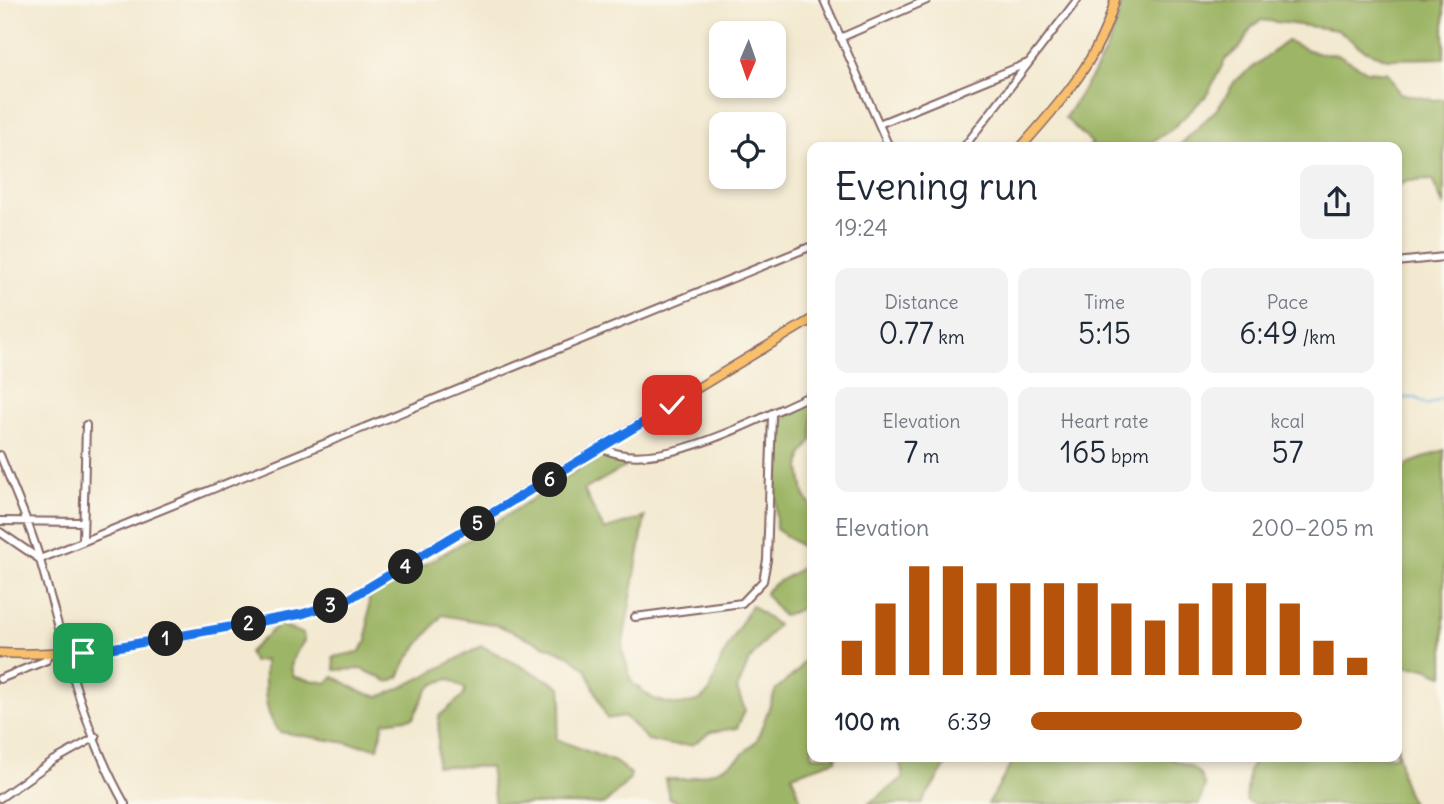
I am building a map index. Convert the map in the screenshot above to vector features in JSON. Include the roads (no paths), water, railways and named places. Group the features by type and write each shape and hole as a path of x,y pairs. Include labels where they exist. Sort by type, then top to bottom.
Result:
{"main road":[{"path":"1025,142 1086,69 1104,33 1115,0"},
{"path":"0,653 65,654 302,614 341,602 365,592 807,322"}],"street":[{"path":"824,0 887,142"},
{"path":"840,38 927,0"},
{"path":"968,142 1077,0"},
{"path":"879,124 1030,62"},
{"path":"40,559 807,248"},
{"path":"1402,261 1444,257"},
{"path":"601,448 621,456 649,457 772,416 807,398"},
{"path":"635,617 742,603 763,581 766,572 772,416"},
{"path":"371,424 381,426"},
{"path":"83,540 86,425"},
{"path":"0,455 40,559 65,654 125,804"},
{"path":"0,521 83,522"},
{"path":"0,532 40,559"},
{"path":"0,679 47,660 50,655"},
{"path":"0,798 53,761 96,737"}],"waterway":[{"path":"1402,398 1416,398 1427,405 1444,398"}]}
